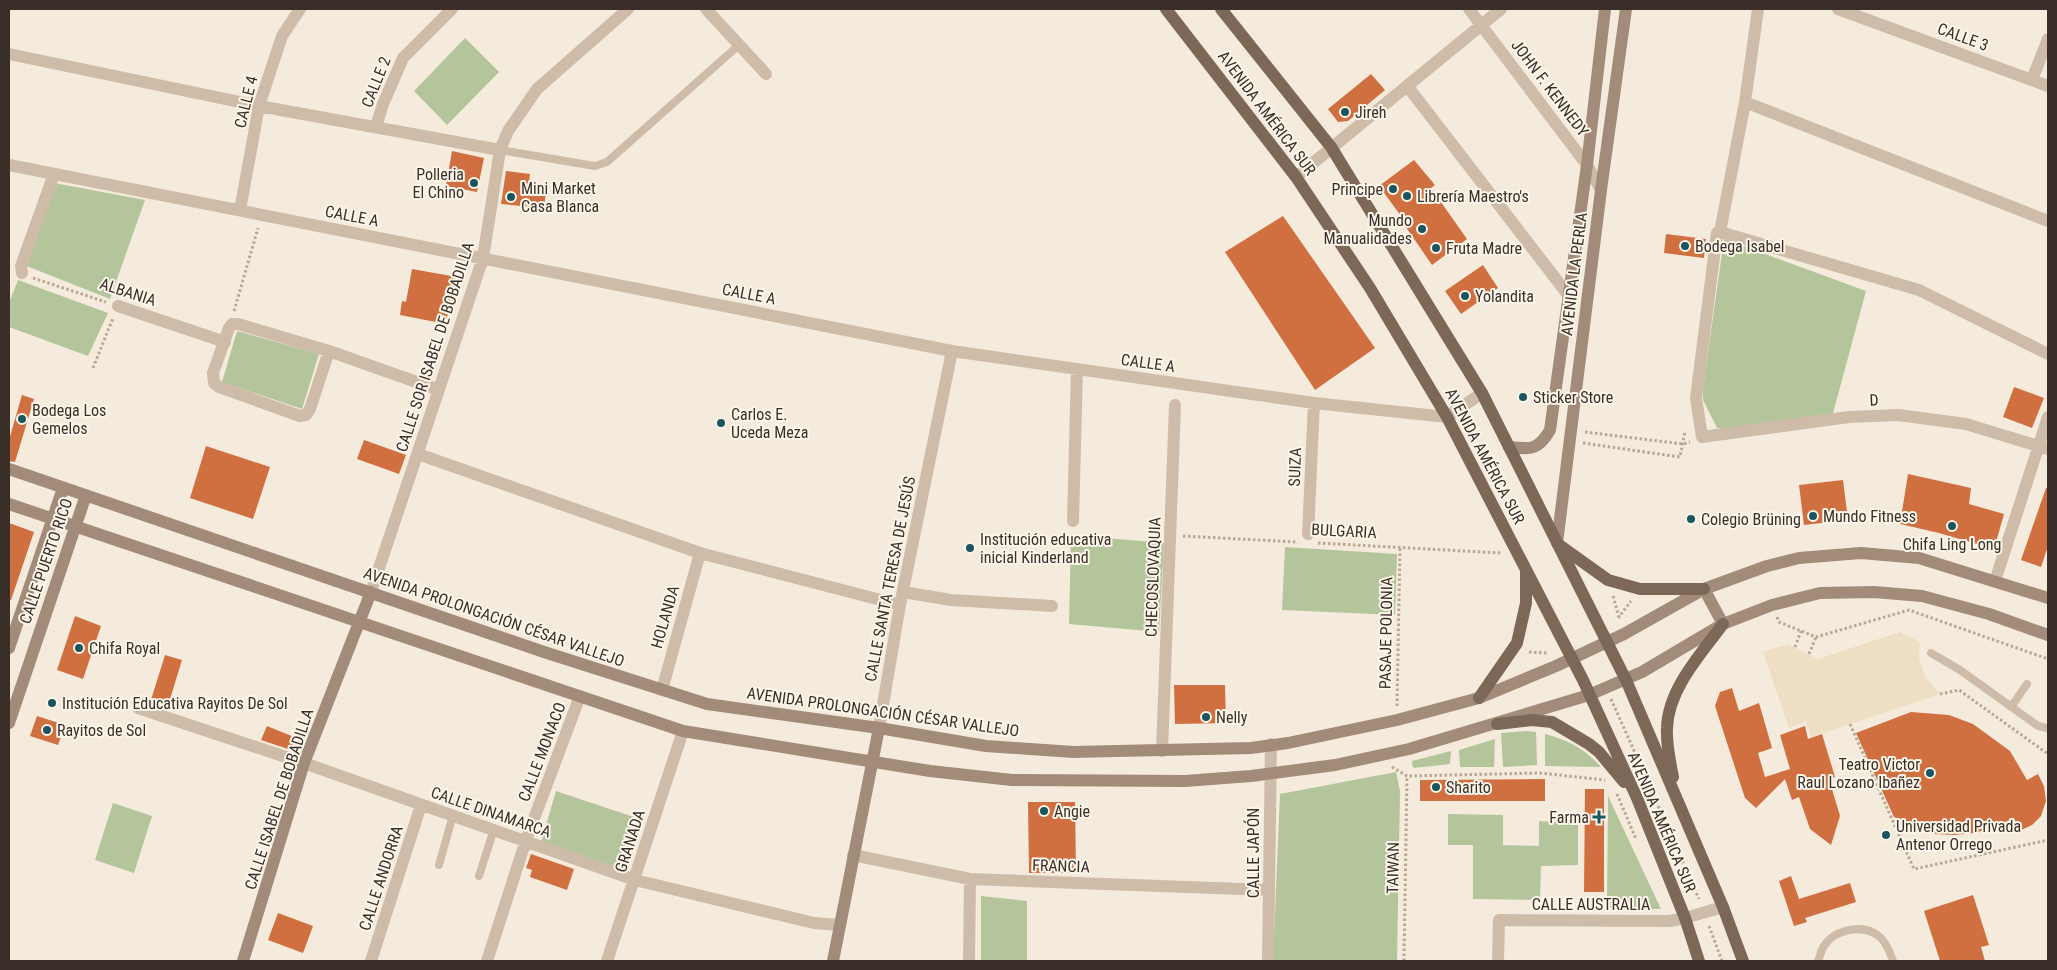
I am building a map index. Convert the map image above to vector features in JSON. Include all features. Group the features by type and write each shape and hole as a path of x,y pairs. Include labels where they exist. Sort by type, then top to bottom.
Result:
{"main road":[{"name":"AVENIDA AMÉRICA SUR","path":"1166,9 1296,177 1370,288 1447,418 1572,658 1637,798 1685,918 1699,961"},
{"name":"AVENIDA AMÉRICA SUR","path":"1221,9 1331,148 1482,393 1626,680 1723,907 1742,961"},
{"name":"AVENIDA LA PERLA","path":"1509,447 1530,449 1543,443 1550,430 1587,165 1606,9"},
{"name":"AVENIDA LA PERLA","path":"1557,543 1601,190 1626,9"},
{"name":"AVENIDA PROLONGACIÓN CÉSAR VALLEJO","path":"9,469 544,652 707,704 879,728 986,746 1073,752 1251,748 1288,743 1397,720 1479,698 1608,641 1704,589 1767,566 1799,558 1861,553 1919,558 2048,598"},
{"name":"CALLE PUERTO RICO","path":"9,648 63,488"},
{"name":"CALLE PUERTO RICO","path":"9,722 86,495"},
{"path":"9,504 683,731 930,771 1012,780 1185,781 1251,776 1269,772 1335,765 1409,750 1589,695 1626,680 1723,624 1772,605 1820,593 1874,592 1922,596 1989,614 2048,635"},
{"path":"1557,543 1608,580 1640,589 1704,589 1723,624"},
{"path":"1479,698 1517,643 1526,603 1526,569"},
{"name":"CALLE ISABEL DE BOBADILLA","path":"243,961 304,762 371,592"},
{"path":"1676,794 1667,728 1669,713 1684,676 1723,624"},
{"path":"1497,724 1532,720 1552,722 1599,752 1637,798"},
{"name":"CALLE SANTA TERESA DE JESÚS","path":"833,961 879,728"}],"street":[{"name":"CALLE 4","path":"240,210 259,106 282,36 295,9"},
{"name":"CALLE SOR ISABEL DE BOBADILLA","path":"371,592 483,258 500,150 508,131 537,88 628,9"},
{"path":"706,9 766,74"},
{"name":"JOHN F. KENNEDY","path":"1469,9 1587,165 1601,190"},
{"path":"1296,177 1501,9"},
{"path":"1705,436 1696,398 1717,233 1720,232 1745,102 1758,9"},
{"name":"CALLE 3","path":"1838,9 2048,86"},
{"name":"CALLE 2","path":"376,127 383,104 403,58 449,10"},
{"path":"2032,80 2048,39"},
{"path":"9,54 259,106 500,150"},
{"path":"1408,87 1569,296"},
{"path":"1745,102 2048,220"},
{"name":"CALLE A","path":"9,165 952,351 1314,403 1447,418"},
{"path":"22,273 21,266 54,174"},
{"path":"1720,232 1919,290 2048,354"},
{"name":"ALBANIA","path":"118,306 225,342"},
{"path":"329,351 310,409 306,415 300,416 219,387 214,383 213,373 232,324 238,324 329,351 439,390"},
{"name":"CALLE SANTA TERESA DE JESÚS","path":"879,728 902,598 952,351"},
{"path":"1073,521 1078,369"},
{"path":"1447,418 1482,393"},
{"name":"SUIZA","path":"1306,539 1314,403"},
{"name":"CHECOSLOVAQUIA","path":"1162,751 1175,405"},
{"name":"D","path":"1705,436 1849,417 1898,415 1966,424 2044,447"},
{"path":"1995,581 2044,447 2048,417"},
{"path":"418,454 700,554 902,598 1052,606"},
{"name":"HOLANDA","path":"662,690 700,554"},
{"name":"CALLE MONACO","path":"487,961 526,840 580,696"},
{"name":"CALLE DINAMARCA","path":"138,708 304,762 635,880 814,923 840,925"},
{"name":"GRANADA","path":"607,961 683,731"},
{"name":"CALLE JAPÓN","path":"1268,961 1269,772 1271,744"},
{"name":"CALLE ANDORRA","path":"372,961 421,805"},
{"name":"FRANCIA","path":"853,855 970,878 1269,890"},
{"path":"969,961 970,878"},
{"name":"CALLE AUSTRALIA","path":"1498,961 1499,920 1670,921 1723,907"}],"lane":[{"path":"500,150 595,166 607,162 739,45"},
{"path":"1931,653 1960,670 2038,726 2048,728"},
{"path":"2010,707 2027,684"},
{"path":"439,866 453,815"},
{"path":"479,876 494,829"},
{"path":"1818,961 1823,947 1834,936 1848,929 1856,929 1878,936 1889,948 1893,961"}],"path":[{"path":"232,324 262,215"},
{"name":"ALBANIA","path":"22,273 118,306"},
{"path":"93,368 118,306"},
{"path":"1570,436 1680,457 1683,444"},
{"path":"1570,436 1683,444 1705,436"},
{"name":"BULGARIA","path":"1170,535 1306,539 1504,554 1516,550"},
{"name":"PASAJE POLONIA","path":"1397,720 1400,547"},
{"path":"1608,580 1619,617 1640,589"},
{"path":"1772,605 1779,622 1816,637 1909,610 2048,659"},
{"path":"1795,647 1801,631"},
{"path":"1809,654 1816,637"},
{"path":"1513,650 1551,654"},
{"path":"1606,688 1646,779"},
{"path":"1940,694 1959,690 2048,754"},
{"path":"1850,724 1914,869 2048,840"},
{"path":"1384,769 1393,767 1406,776 1540,773 1612,781"},
{"name":"TAIWAN","path":"1404,961 1406,776"},
{"path":"1650,788 1704,912 1722,961"},
{"path":"1615,790 1637,842"}],"green space":[{"path":"465,38 499,72 447,125 414,91"},
{"path":"54,183 145,200 110,299 24,265"},
{"path":"1724,239 1866,291 1832,417 1726,430 1717,428 1703,400 1703,388"},
{"path":"18,280 108,313 88,356 9,327 9,303"},
{"path":"237,331 319,354 302,409 222,382"},
{"path":"1071,535 1164,543 1159,632 1069,624"},
{"path":"1285,547 1397,554 1395,615 1282,610"},
{"path":"1536,732 1537,765 1503,767 1501,733"},
{"path":"1545,734 1576,746 1601,767 1545,766"},
{"path":"1495,739 1494,767 1460,767 1459,750"},
{"path":"1451,751 1450,764 1414,768 1412,765 1412,761"},
{"path":"1396,772 1400,791 1397,961 1273,961 1280,794"},
{"path":"556,791 643,820 622,872 540,846"},
{"path":"1608,796 1661,909 1607,909"},
{"path":"113,803 152,816 134,873 95,860"},
{"path":"1448,814 1503,815 1503,845 1539,846 1539,821 1578,823 1578,865 1541,866 1540,900 1473,899 1473,845 1448,845"},
{"path":"981,896 1027,901 1027,961 981,961"}],"shaded area":[{"path":"1900,632 1920,642 1919,658 1923,670 1927,679 1940,694 1811,737 1806,721 1789,728 1763,652 1788,644 1818,659"}],"building":[{"path":"1371,74 1385,90 1348,121 1338,122 1328,109"},
{"path":"452,151 484,158 477,192 446,186"},
{"path":"1414,160 1435,185 1431,188 1467,239 1432,265 1399,217 1401,216 1379,186"},
{"path":"506,171 530,174 528,191 546,192 544,208 501,204"},
{"path":"1283,216 1375,348 1315,390 1225,252"},
{"name":"Bodega Isabel","path":"1666,234 1706,239 1704,258 1664,253"},
{"path":"1483,265 1498,288 1461,314 1445,291"},
{"path":"412,269 457,277 454,295 451,295 446,324 400,315 402,301 406,302"},
{"path":"2014,387 2044,398 2032,428 2003,417"},
{"name":"Bodega Los Gemelos","path":"22,395 34,399 15,462 9,461 9,440"},
{"path":"364,440 406,455 399,474 357,459"},
{"path":"206,446 270,467 253,519 190,498"},
{"path":"1908,474 1971,488 1969,504 2004,514 1994,549 1900,524"},
{"path":"1843,480 1848,520 1804,525 1799,485"},
{"path":"2046,488 2048,488 2048,546 2041,567 2021,560"},
{"path":"9,523 34,532 11,600 9,600"},
{"name":"Chifa Royal","path":"75,616 101,626 83,679 57,670"},
{"path":"165,655 182,660 167,709 150,703"},
{"path":"1174,685 1225,685 1226,723 1175,724"},
{"path":"1732,688 1739,711 1759,703 1772,748 1758,753 1765,777 1790,769 1780,735 1805,726 1808,739 1822,734 1835,777 1829,779 1840,816 1831,845 1810,829 1799,797 1792,800 1785,779 1756,808 1745,798 1715,706 1720,692"},
{"path":"1911,712 1949,715 1973,724 2010,751 2027,780 2038,774 2044,786 2046,801 2041,816 2032,825 2019,831 2014,818 1992,828 1974,833 1954,835 1936,834 1894,817 1856,733"},
{"name":"Rayitos de Sol","path":"37,716 65,725 58,745 30,736"},
{"path":"267,726 299,739 294,751 261,740"},
{"path":"1545,779 1545,801 1420,801 1420,780"},
{"path":"1585,789 1604,789 1604,892 1584,892"},
{"path":"1028,802 1075,802 1076,873 1029,873"},
{"path":"531,854 574,869 567,890 530,877 532,870 526,868"},
{"path":"1791,876 1799,899 1850,883 1856,902 1805,918 1807,922 1794,926 1779,881"},
{"path":"1973,895 1989,945 1981,947 1985,961 1940,961 1924,911"},
{"path":"278,913 313,926 303,953 268,940"}],"place":[{"name":"Jireh","path":"1345,112"},
{"name":"Polleria El Chino","path":"474,183"},
{"name":"Principe","path":"1393,189"},
{"name":"Librería Maestro's","path":"1407,196"},
{"name":"Mini Market Casa Blanca","path":"511,197"},
{"name":"Mundo Manualidades","path":"1422,229"},
{"name":"Bodega Isabel","path":"1685,246"},
{"name":"Fruta Madre","path":"1436,248"},
{"name":"Yolandita","path":"1465,296"},
{"name":"Sticker Store","path":"1523,397"},
{"name":"Bodega Los Gemelos","path":"22,419"},
{"name":"Carlos E. Uceda Meza","path":"721,423"},
{"name":"Mundo Fitness","path":"1813,516"},
{"name":"Colegio Brüning","path":"1691,519"},
{"name":"Chifa Ling Long","path":"1952,526"},
{"name":"Institución educativa inicial Kinderland","path":"970,548"},
{"name":"Chifa Royal","path":"79,648"},
{"name":"Institución Educativa Rayitos De Sol","path":"52,703"},
{"name":"Nelly","path":"1206,717"},
{"name":"Rayitos de Sol","path":"47,730"},
{"name":"Teatro Victor Raul Lozano Ibañez","path":"1930,773"},
{"name":"Sharito","path":"1436,787"},
{"name":"Angie","path":"1044,811"},
{"name":"Farma","path":"1599,817"},
{"name":"Universidad Privada Antenor Orrego","path":"1886,835"}]}
